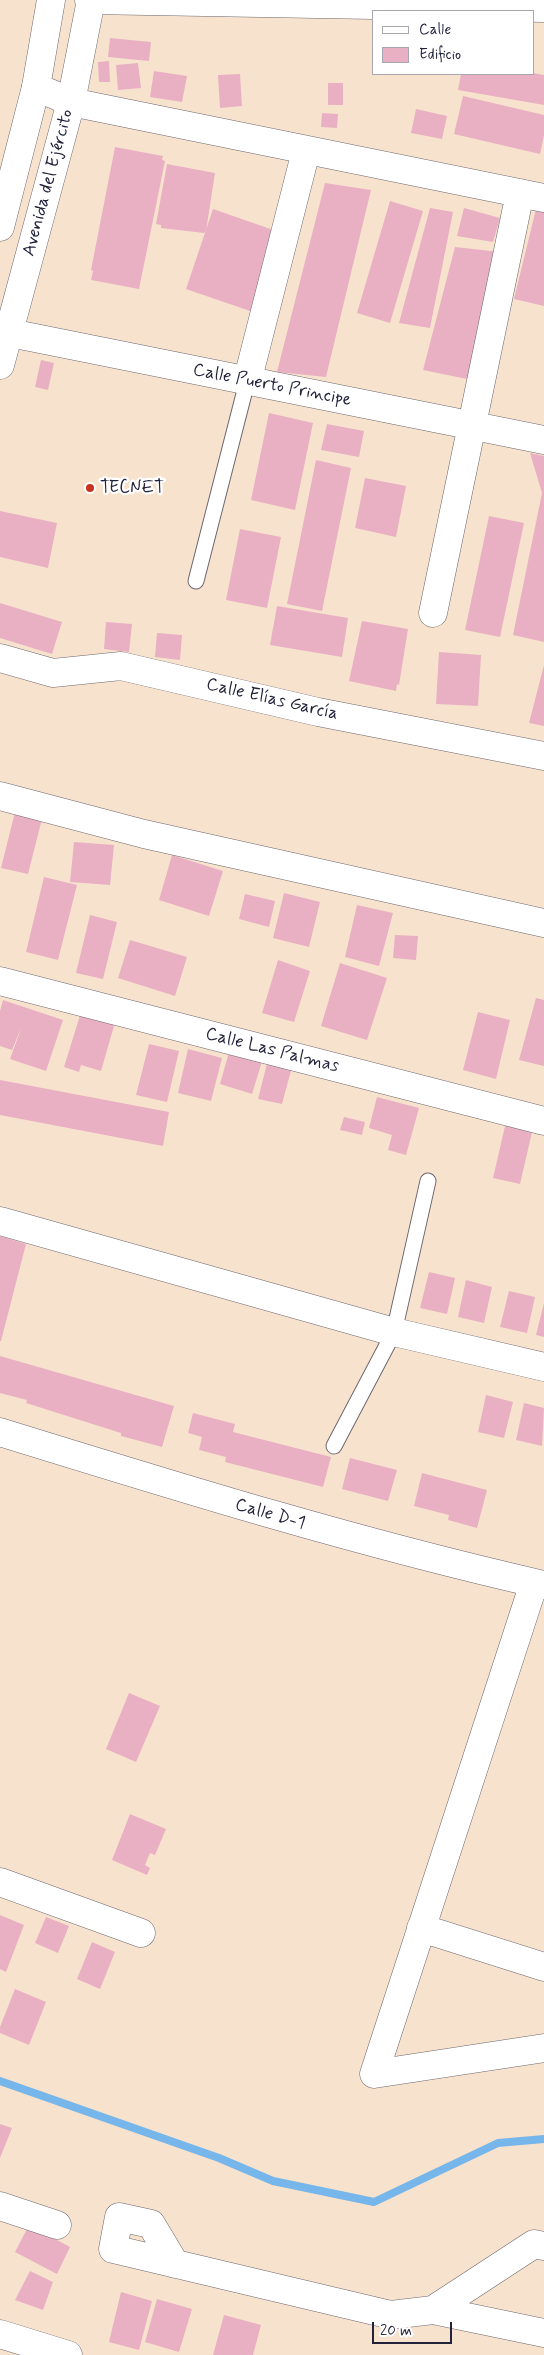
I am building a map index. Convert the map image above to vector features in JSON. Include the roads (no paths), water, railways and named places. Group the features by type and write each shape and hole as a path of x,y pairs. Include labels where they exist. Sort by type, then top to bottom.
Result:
{"street":[{"name":"Avenida del Ejército","path":"0,228 36,86 51,0"},
{"name":"Avenida del Ejército","path":"0,365 4,332 71,102 90,0"},
{"path":"90,0 544,8"},
{"path":"36,86 71,102 306,152 532,196 471,426 433,613"},
{"path":"247,382 306,152"},
{"name":"Calle Puerto Principe","path":"4,332 544,440"},
{"name":"Calle Elías García","path":"0,658 53,673 121,666 318,712 544,756"},
{"path":"0,796 144,834 544,923"},
{"name":"Calle Las Palmas","path":"0,981 544,1121"},
{"path":"0,1221 394,1332 544,1367"},
{"name":"Calle D-1","path":"0,1432 270,1516 389,1548 539,1584"},
{"path":"539,1584 421,1928 374,2074 544,2048"},
{"path":"0,1882 140,1933"},
{"path":"421,1928 544,1967"},
{"path":"0,2206 56,2225"},
{"path":"433,2310 534,2244 544,2246"},
{"path":"175,2264 391,2315 433,2310 544,2334"},
{"path":"0,2334 68,2355"}],"lane":[{"path":"196,581 247,382"},
{"path":"334,1446 394,1332 428,1181"}],"waterway":[{"path":"0,2081 219,2158 273,2181 374,2202 498,2143 544,2139"}],"place":[{"name":"TECNET","path":"90,488"}]}
